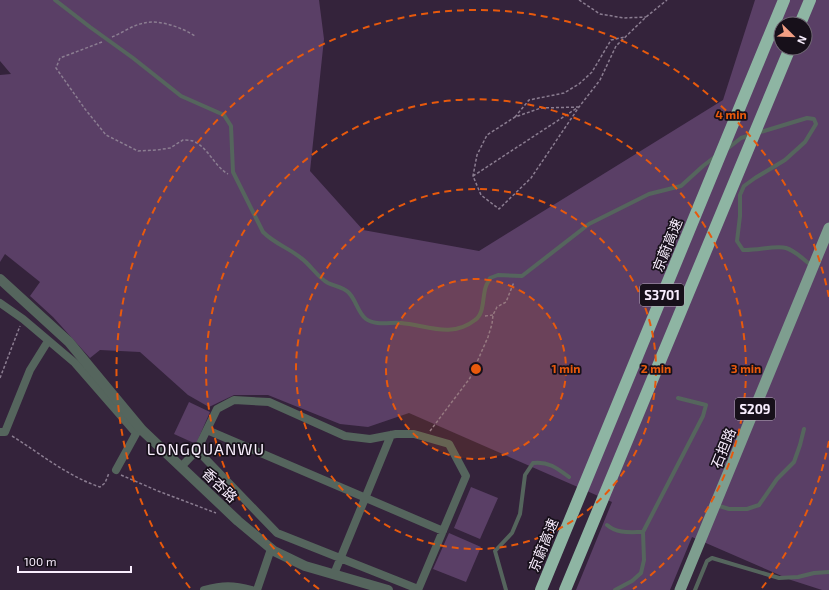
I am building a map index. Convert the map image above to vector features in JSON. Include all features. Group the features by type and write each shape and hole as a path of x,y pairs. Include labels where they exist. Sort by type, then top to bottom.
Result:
{"highway":[{"name":"京蔚高速","path":"541,590 784,0"},
{"path":"803,16 810,0"},
{"name":"S3701","path":"565,590 787,56"}],"main road":[{"name":"石担路","path":"680,590 829,228"}],"street":[{"name":"香杏路","path":"0,279 69,342 138,430 271,549 305,566 388,590"},
{"path":"0,303 23,319 75,363 138,430 116,470"},
{"path":"2,432 30,370 48,341"},
{"path":"181,467 197,450 217,409 234,400 239,400 269,402 345,436 370,439 391,435 414,434 449,444 466,476 418,590 277,533 197,450"},
{"path":"207,430 443,530"},
{"path":"334,574 391,435"},
{"path":"257,590 271,549"},
{"path":"204,590 220,586 234,586 252,590"}],"lane":[{"path":"55,0 181,96 224,115 231,126 234,175 264,232 271,240 300,257 327,282 340,287 349,293 365,319 374,322 400,323 437,330 461,328 478,317 482,307 485,287 490,278 498,275 522,276 548,258 589,224 649,194 681,186 703,166 741,138 807,118 814,119 816,124 805,142 785,160 744,186 740,195 740,216 736,241 743,250 786,248 796,253 813,267"},
{"path":"615,590 632,581 641,572 644,560 643,532 703,416 706,405 678,398"},
{"path":"715,505 729,509 747,509 759,505 777,479 794,462 804,429"},
{"path":"506,590 495,552 512,534 520,514 525,475 533,463 540,462 552,465 569,477"},
{"path":"607,525 613,530 624,532 643,532"},
{"path":"695,590 707,561 712,558 779,578 798,577 814,573 829,572"}],"path":[{"path":"579,0 600,14 624,18 646,17"},
{"path":"579,107 541,108 515,117 487,135 477,156 473,176 481,195 499,209 531,178 579,107 600,80 616,46 646,17 667,0"},
{"path":"195,36 175,26 162,23 145,22 107,40 60,58 56,68 85,109 106,135 138,151 170,148 183,140 193,141 206,151 223,171 228,175 234,175"},
{"path":"515,117 529,100 564,93 579,84 592,72 611,40 625,37"},
{"path":"473,176 579,107"},
{"path":"426,437 470,378 488,337 493,315 497,307 506,302 517,276"},
{"path":"0,378 23,319"},
{"path":"2,432 33,449 65,472 89,483 100,487 105,483 110,471 116,470 121,475 158,491 216,513"}],"shaded area":[{"path":"0,0 319,0 324,39 310,171 363,230 479,251 723,100 755,0 829,0 829,590 822,590 791,580 692,537 670,590 576,590 612,502 409,413 368,427 340,424 268,395 234,395 209,407 188,395 140,352 100,350 90,358 53,317 30,296 40,282 5,254 0,262 0,75 11,74 0,61"},
{"path":"189,402 210,412 196,444 174,434"},
{"path":"471,487 498,498 480,539 454,528"},
{"path":"449,533 481,547 466,582 433,569"}],"district":[{"name":"LONGQUANWU","path":"206,448"}]}
